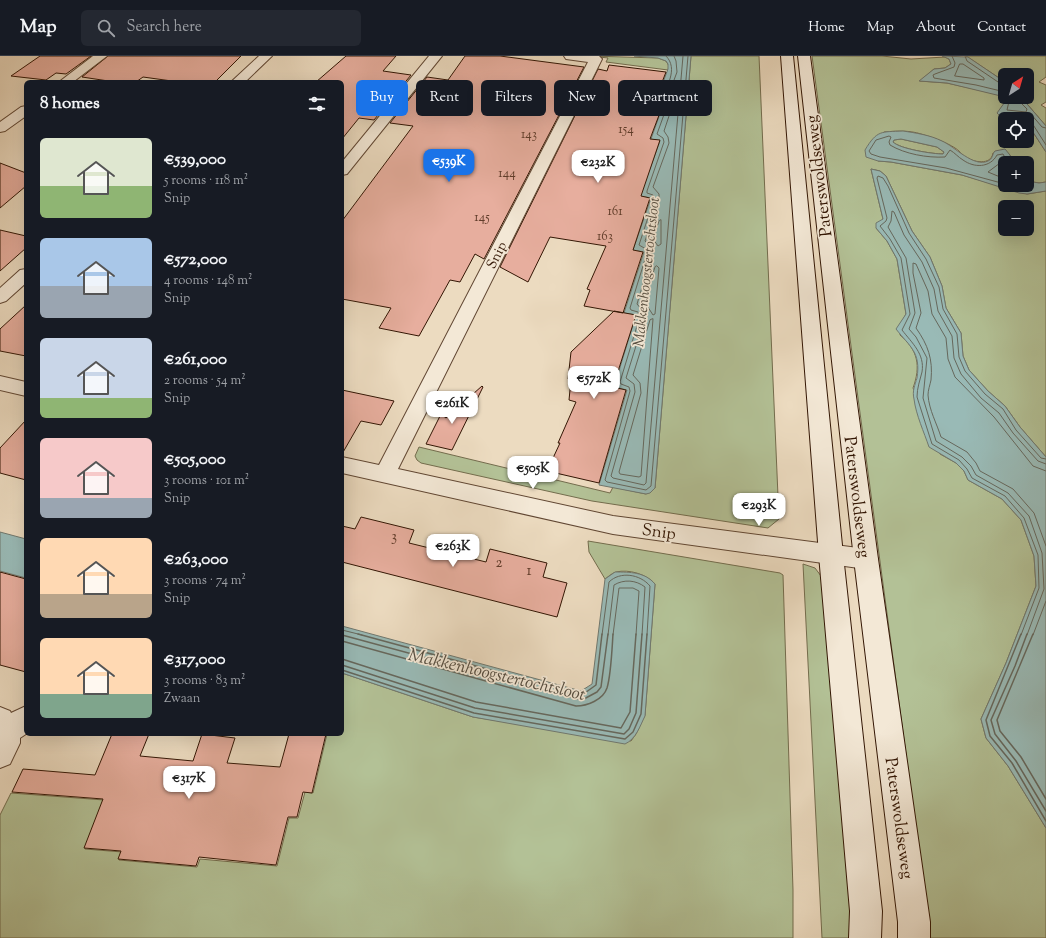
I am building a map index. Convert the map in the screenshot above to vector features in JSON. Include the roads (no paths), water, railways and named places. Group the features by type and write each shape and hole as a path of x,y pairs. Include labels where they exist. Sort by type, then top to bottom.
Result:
{"main road":[{"path":"68,80 101,56"},
{"path":"240,80 266,56"},
{"path":"344,169 436,56"},
{"name":"Snip","path":"384,475 596,59 570,56"},
{"name":"Paterswoldseweg","path":"788,56 830,555 866,911 866,938"},
{"name":"Paterswoldseweg","path":"804,56 866,560 914,922 914,938"},
{"path":"0,128 24,111"},
{"path":"0,297 24,276"},
{"path":"0,383 24,389"},
{"name":"Snip","path":"344,465 614,525 866,560"}],"water":[{"path":"634,56 691,56 689,80 664,80 668,69 668,64 666,61 658,58"},
{"path":"942,56 968,57 998,77 998,95 947,83 919,81 934,69 945,68 951,64 949,59"},
{"path":"1003,104 1027,104 1034,112 998,112 998,114 997,113"},
{"path":"1034,112 1046,126 1046,152 1034,134"},
{"name":"Makkenhoogstertochtsloot","path":"659,116 686,116 655,488 650,493 646,494 599,485 627,390 614,387 636,315 624,313 644,252 633,250 651,198 640,196 660,141 651,139"},
{"path":"903,131 928,136 947,144 964,156 977,162 988,161 991,159 995,151 1005,149 1010,156 998,156 998,186 962,175 878,161 866,157 865,150 869,143 876,135 884,132","holes":["901,139 937,147 944,152 943,154 909,149 893,142 894,140"]},
{"path":"871,169 880,171 886,176 912,231 930,257 942,286 946,308 961,333 963,356 969,370 988,391 1005,406 1020,427 1046,457 1046,828 1008,766 986,738 981,719 1006,663 1036,586 1034,556 1021,520 1002,499 968,480 964,471 956,463 929,447 918,417 913,396 918,369 916,356 896,329 906,314 897,259 887,241 876,228 876,223 883,219"},
{"path":"1034,182 1046,182 1046,191 1027,194 1016,192 1034,192"},
{"path":"0,532 24,538 24,577 0,571"},
{"name":"Makkenhoogstertochtsloot","path":"615,572 632,573 647,577 655,584 645,716 635,736 625,744 473,717 344,674 344,627 581,691 592,684 605,579"}]}
